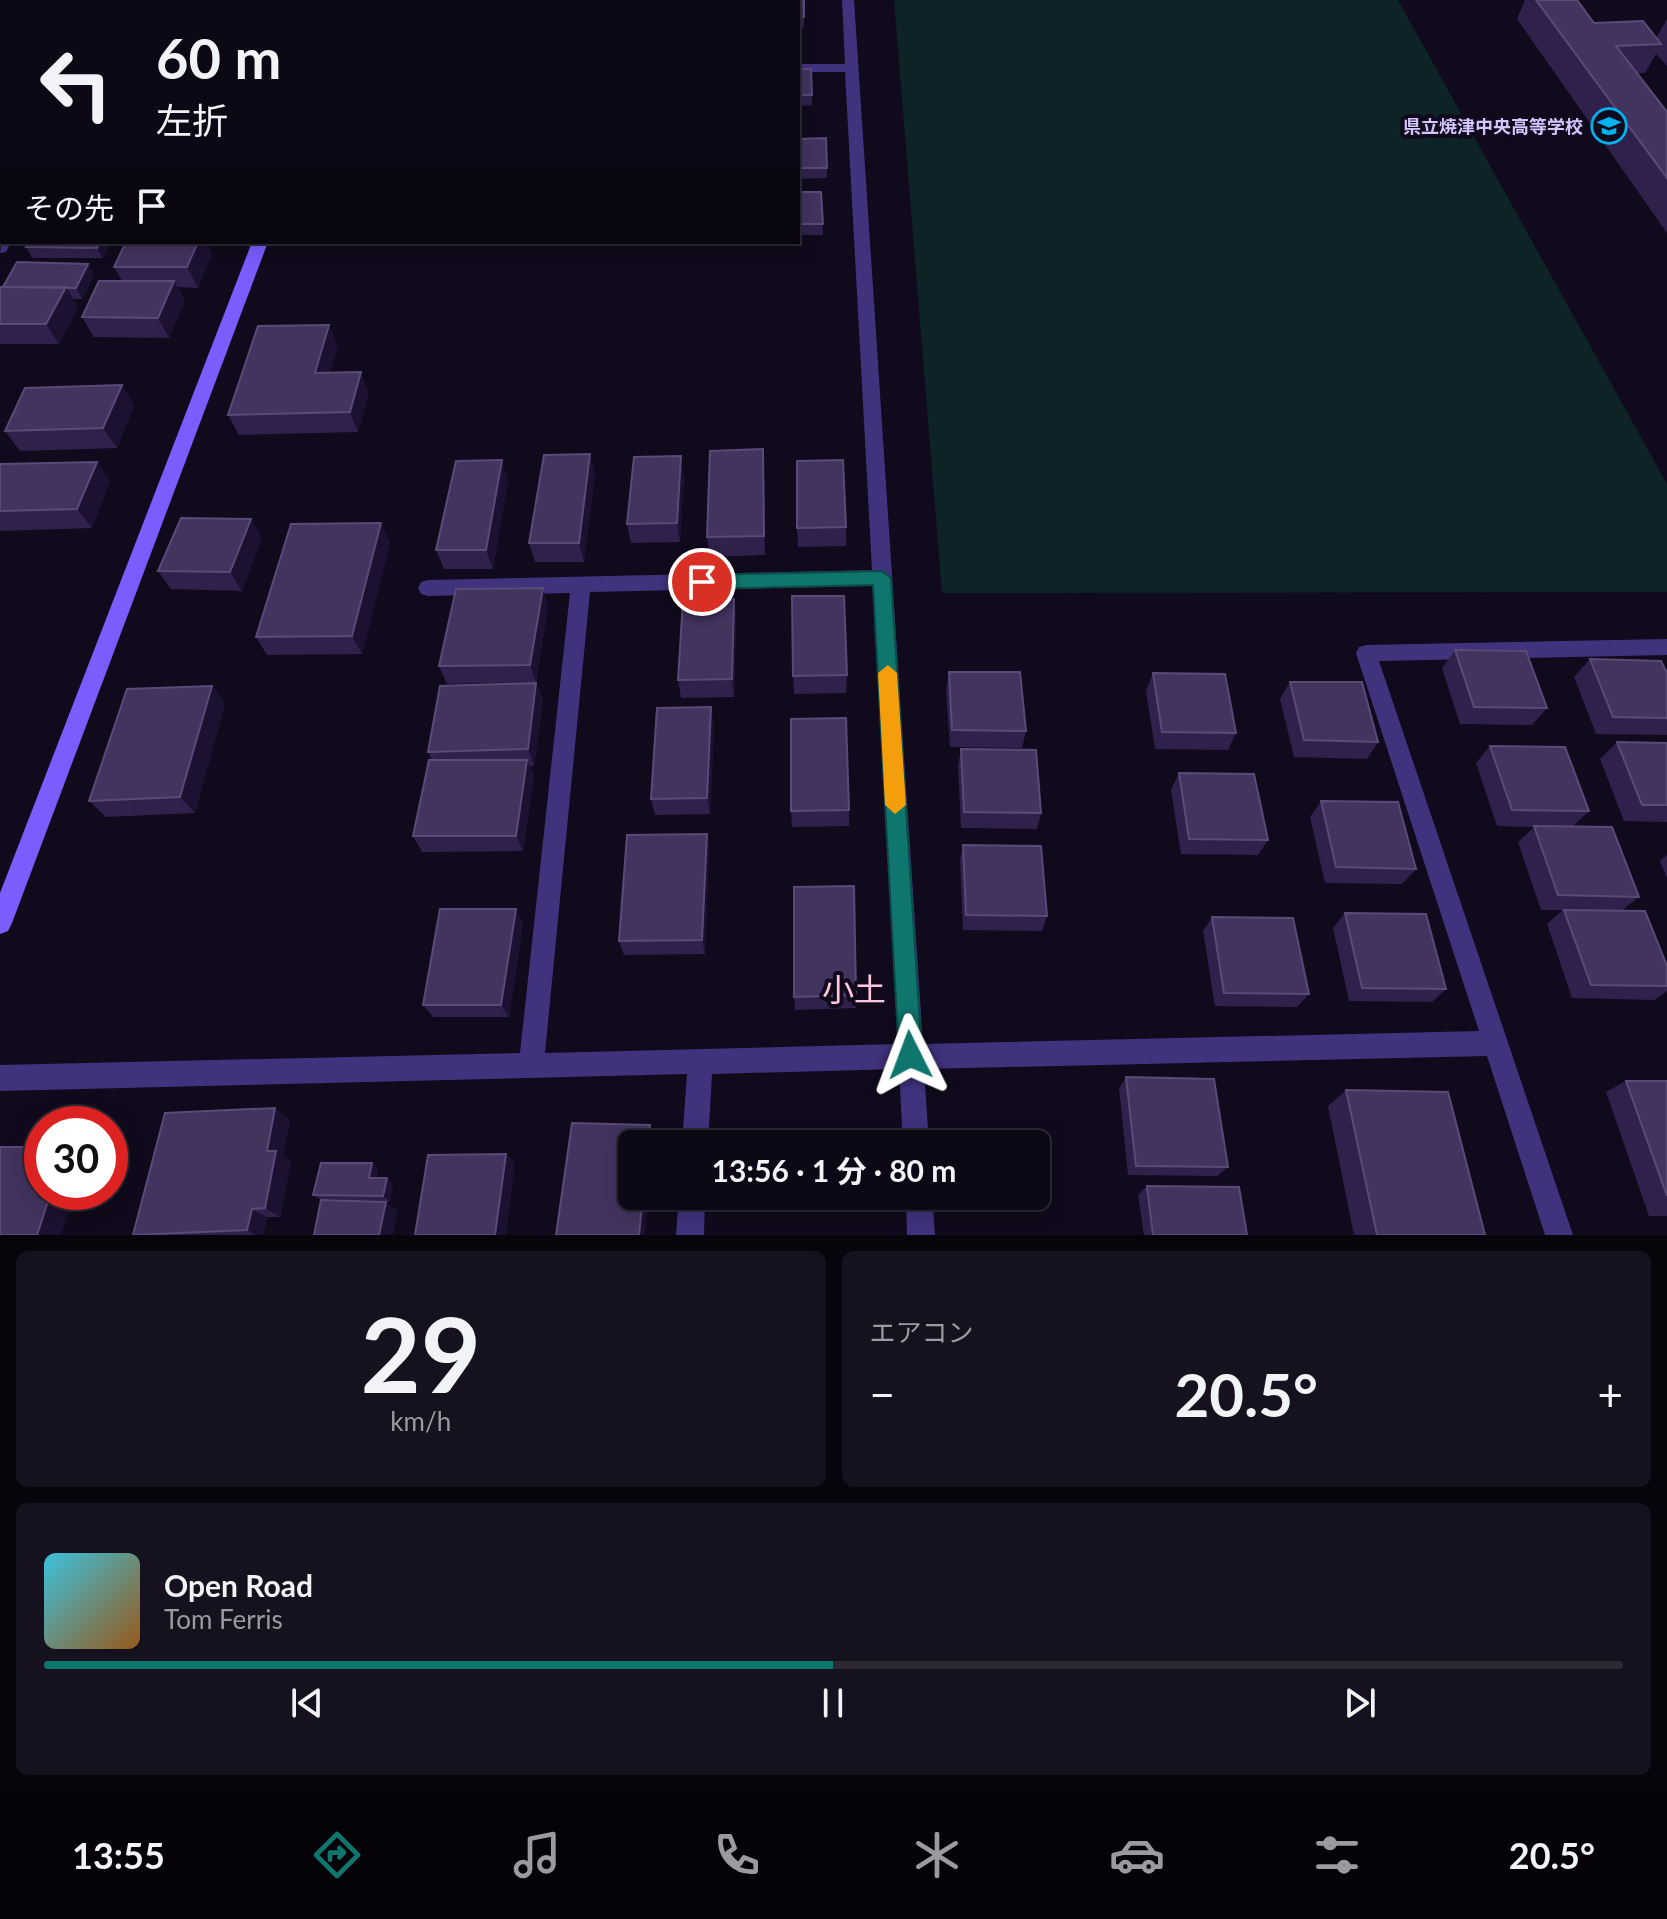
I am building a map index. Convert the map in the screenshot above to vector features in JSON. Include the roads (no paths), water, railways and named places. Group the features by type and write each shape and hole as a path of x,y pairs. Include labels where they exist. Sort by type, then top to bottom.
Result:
{"street":[{"path":"848,0 915,1130"},
{"path":"800,68 852,68"},
{"path":"0,923 259,244"},
{"path":"428,588 882,578"},
{"path":"531,1064 581,584"},
{"path":"1559,1235 1366,653 1667,647"},
{"path":"0,1078 1495,1043"},
{"path":"696,1130 700,1060"},
{"path":"690,1235 691,1210"},
{"path":"920,1210 921,1235"}],"place":[{"name":"県立焼津中央高等学校","path":"1609,126"}],"district":[{"name":"小土","path":"854,988"}]}
